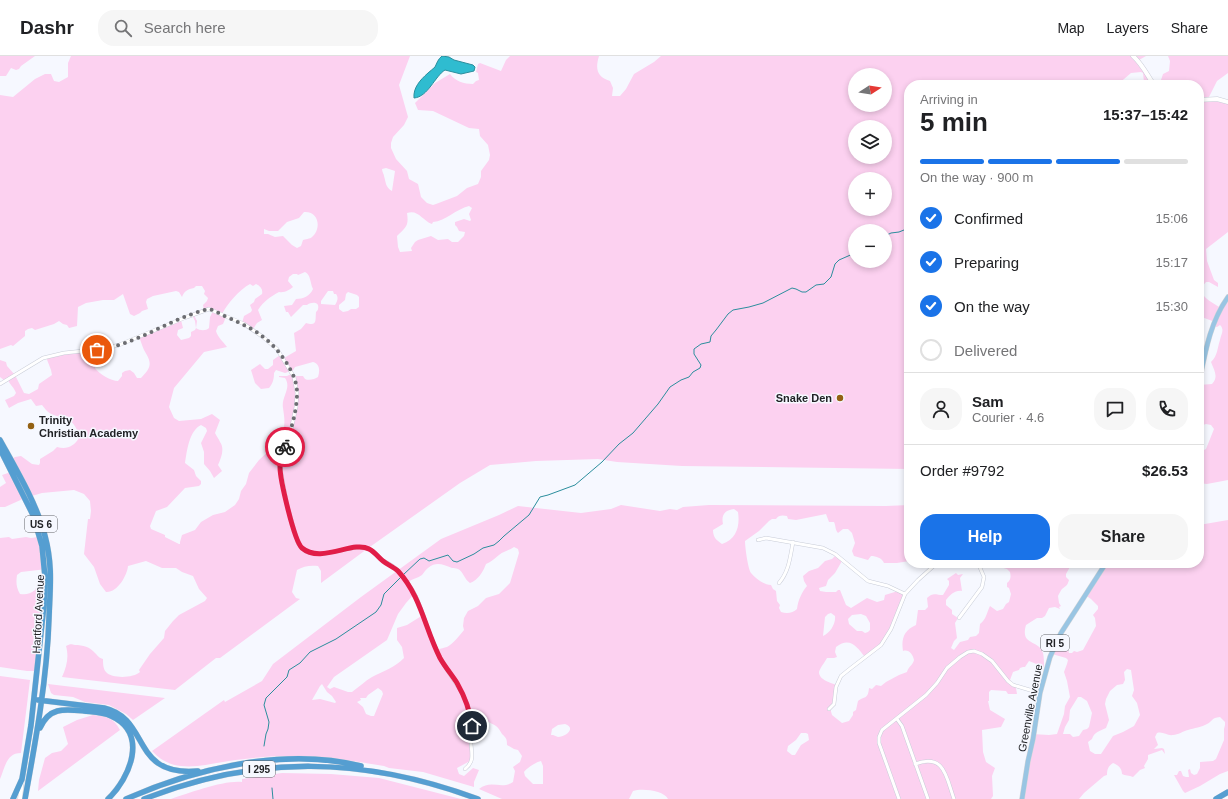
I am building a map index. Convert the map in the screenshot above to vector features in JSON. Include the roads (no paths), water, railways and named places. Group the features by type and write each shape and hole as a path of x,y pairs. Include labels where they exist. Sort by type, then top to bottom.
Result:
{"highway":[{"name":"Hartford Avenue","path":"0,440 40,519 50,559 51,589 49,635 35,744 25,799"},
{"name":"Hartford Avenue","path":"0,450 33,515 39,532 43,557 45,592 34,699 23,774"},
{"path":"34,699 104,708 116,712 129,723 151,758 158,764 167,768 185,771 220,768 276,760 306,760 354,764 378,771"},
{"path":"35,744 40,727 44,720 57,710 69,709 100,713 120,721 131,739 133,749 132,757 130,768 123,781 108,799"},
{"name":"I 295","path":"144,799 193,782 224,775 254,770 316,766 378,771 423,781 478,799"},
{"path":"126,799 161,785 220,768"},
{"name":"US 6","path":"13,799 20,786 23,774"},
{"path":"1216,799 1228,792"}],"main road":[{"path":"1204,360 1209,336 1228,297"},
{"name":"Greenville Avenue","path":"1022,799 1028,761 1034,736 1040,693 1046,667 1057,639 1103,568"}],"street":[{"path":"1133,56 1139,61 1151,80"},
{"path":"1204,100 1217,99 1228,102"},
{"path":"0,384 43,358 64,353 102,349 119,345 178,320 209,309 244,324 274,346 289,366 294,377 297,393 296,407 291,430 280,466 287,505 300,547 309,552 318,554 358,548 369,549 398,572 413,590 440,658 457,683 469,708 472,726 471,762 465,769"},
{"path":"0,380 5,381"},
{"path":"758,540 766,538 823,548 835,554 868,581 888,586 905,594"},
{"path":"779,583 784,577 788,568 792,542"},
{"path":"829,709 834,704 836,687 842,676 883,642 891,628 905,594 931,568"},
{"path":"959,618 982,587 984,577 980,568"},
{"path":"899,799 879,743 879,737 882,730 926,695 937,683 947,668 960,657 968,652 974,651 982,654 992,661 1013,685 1040,693"},
{"path":"897,719 902,726 928,799"},
{"path":"915,764 930,760 942,767 954,799"},
{"name":"Hartford Avenue","path":"20,799 23,774"}],"water":[{"path":"442,56 473,65 475,67 474,71 461,74 445,70 423,94 414,98 415,91 420,81 435,67"}],"waterway":[{"path":"892,233 904,230"},
{"path":"403,575 420,559 424,558 429,561 448,555 453,561 457,562 483,548 494,545 529,515 540,497 575,485 602,462 619,444 633,433 658,404 670,387 689,377 693,372 700,368 701,365 694,354 694,349 701,344 710,342 711,336 728,314 733,310 763,303 792,288 806,292 816,285 824,284 831,277 835,264 839,260 848,256"},
{"path":"264,746 269,722 264,705 266,698 287,677 289,670 300,663 310,652 336,639 376,612 381,605 384,594 401,577"},
{"path":"272,788 273,799"}],"place":[{"name":"Snake Den","path":"840,398"},
{"name":"Trinity Christian Academy","path":"31,426"}]}
